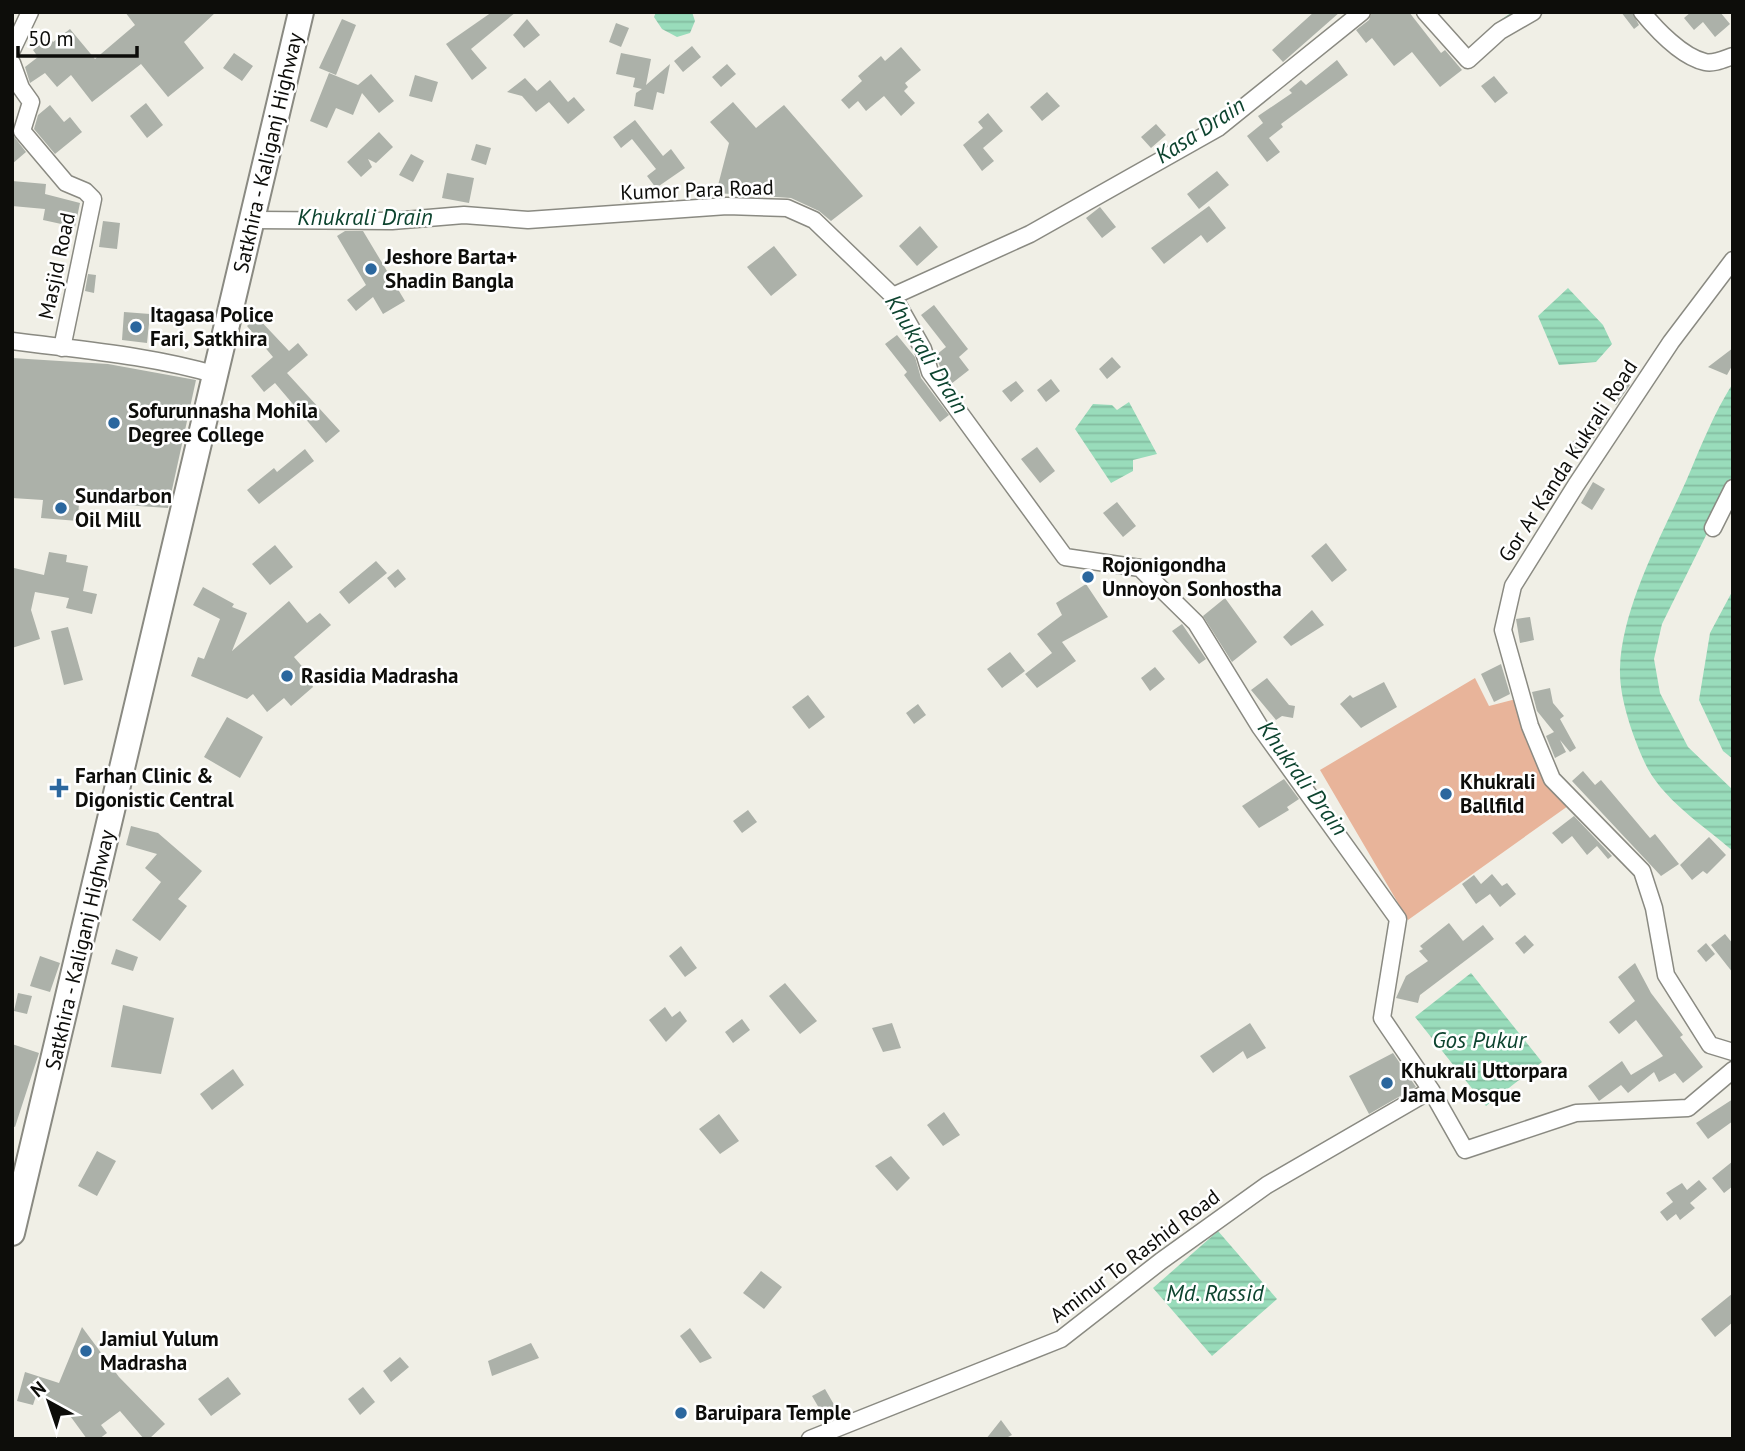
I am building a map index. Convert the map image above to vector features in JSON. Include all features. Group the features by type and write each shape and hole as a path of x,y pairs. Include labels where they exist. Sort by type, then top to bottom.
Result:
{"highway":[{"name":"Satkhira - Kaliganj Highway","path":"12,1234 301,12"}],"street":[{"path":"12,50 30,12"},
{"path":"893,296 1030,234 1218,128 1362,12"},
{"path":"1425,12 1468,60 1500,31 1532,12"},
{"path":"1642,12 1680,48 1696,58 1707,63 1733,56"},
{"name":"Masjid Road","path":"12,63 21,88 31,102 22,122 22,131 66,183 85,191 93,200 62,348"},
{"name":"Kumor Para Road","path":"253,220 392,221 464,215 528,220 727,206 787,208 814,219 893,296 923,349 930,372 1066,557 1140,568 1196,624 1260,727 1398,919 1382,1017 1431,1090 1465,1150 1576,1113 1688,1108 1733,1070"},
{"name":"Gor Ar Kanda Kukrali Road","path":"1733,260 1671,342 1513,586 1503,630 1530,726 1552,779 1642,871 1654,908 1666,975 1710,1045 1733,1052"},
{"path":"12,341 133,355 217,375"},
{"path":"1713,528 1733,488"},
{"name":"Aminur To Rashid Road","path":"810,1439 1061,1339 1161,1261 1267,1185 1431,1090"}],"shaded area":[{"name":"Khukrali Ballfild","path":"1475,678 1489,706 1516,699 1568,806 1408,920 1320,770"}],"water":[{"path":"656,12 692,12 695,21 690,33 677,37 662,29 654,17"},
{"path":"1568,288 1603,325 1612,344 1596,362 1559,365 1538,316"},
{"path":"1733,383 1733,481 1662,624 1654,659 1660,693 1688,747 1733,790 1733,851 1671,799 1651,774 1627,715 1620,668 1622,644 1635,596 1708,430"},
{"path":"1129,402 1157,454 1133,460 1133,471 1111,483 1075,429 1093,404 1112,405 1117,410"},
{"path":"1733,590 1733,759 1723,751 1699,700 1710,633"},
{"name":"Gos Pukur","path":"1471,973 1542,1062 1486,1106 1415,1017"},
{"name":"Md. Rassid","path":"1218,1231 1277,1299 1212,1356 1153,1288"}],"building":[{"path":"125,12 216,12 184,42 204,68 168,97 141,64 92,102 71,75 57,87 45,73 30,83 25,67 38,57 33,50 50,37 53,42 70,29 95,59 135,25"},
{"path":"492,12 516,12 471,49 487,68 472,80 446,44"},
{"path":"1314,12 1340,12 1283,62 1272,50"},
{"path":"1372,12 1409,12 1441,53 1445,50 1462,70 1440,87 1412,52 1394,66 1372,38 1366,43 1356,30 1369,20"},
{"path":"1621,12 1632,12 1639,25 1634,29"},
{"path":"1691,12 1720,12 1730,24 1715,37 1703,22 1694,30 1684,18"},
{"path":"342,19 356,25 336,75 319,68"},
{"path":"527,19 540,35 524,48 513,35"},
{"path":"616,23 629,28 621,47 609,42"},
{"path":"692,46 701,57 683,72 674,61"},
{"path":"901,47 921,70 905,83 908,87 904,91 915,103 901,116 884,96 866,111 858,101 849,109 841,100 862,81 858,76 881,56 885,61"},
{"path":"234,53 253,66 242,81 223,68"},
{"path":"621,53 651,59 646,85 670,64 664,94 657,92 653,110 634,106 636,93 642,89 633,87 635,78 616,74"},
{"path":"1337,60 1348,75 1281,124 1283,127 1269,138 1280,152 1267,162 1247,136 1263,123 1258,116 1292,93 1289,90 1301,80 1306,85"},
{"path":"727,64 736,74 721,87 712,77"},
{"path":"329,73 358,85 371,74 394,101 379,113 362,93 353,115 336,108 327,128 310,121"},
{"path":"415,75 438,82 432,102 409,96"},
{"path":"1494,76 1508,93 1495,103 1481,86"},
{"path":"525,78 537,91 550,80 568,102 574,97 585,110 568,124 549,102 536,112 522,96 507,92"},
{"path":"1047,92 1060,106 1042,121 1030,107"},
{"path":"733,102 756,128 784,105 863,196 831,221 819,211 791,198 716,193 729,143 710,122"},
{"path":"146,103 163,125 147,138 130,116"},
{"path":"50,105 64,122 70,117 82,132 55,154 34,129 38,115"},
{"path":"988,113 1003,131 983,148 994,161 982,171 963,145 983,128 978,122"},
{"path":"635,120 663,156 671,149 685,168 656,188 647,176 656,169 632,139 621,148 613,137"},
{"path":"1156,124 1166,135 1151,148 1141,137"},
{"path":"379,132 393,147 376,163 368,159 372,167 361,177 347,162"},
{"path":"12,134 26,152 12,164"},
{"path":"476,144 491,148 486,165 471,160"},
{"path":"411,154 424,161 413,182 399,175"},
{"path":"1217,171 1229,185 1199,209 1187,194"},
{"path":"447,173 474,178 469,203 442,198"},
{"path":"12,181 46,184 45,194 80,203 75,227 43,220 45,209 12,206"},
{"path":"1209,206 1226,228 1207,243 1201,235 1164,264 1151,248"},
{"path":"1100,207 1116,227 1102,238 1086,218"},
{"path":"103,221 120,223 117,249 99,247"},
{"path":"920,226 938,247 917,266 899,246"},
{"name":"Jeshore Barta+ Shadin Bangla","path":"345,231 363,231 405,301 383,314 373,297 356,311 347,300 366,285 337,236"},
{"path":"774,246 797,275 771,296 747,267"},
{"path":"88,274 96,275 94,293 85,291"},
{"path":"934,305 968,349 959,357 969,370 951,384 936,355 946,347 921,315"},
{"name":"Itagasa Police Fari, Satkhira","path":"124,312 150,314 147,343 122,340"},
{"path":"257,317 289,351 298,343 308,355 287,373 340,431 326,443 275,383 264,392 251,376 273,357 247,326"},
{"path":"897,335 915,357 921,378 949,415 940,422 904,375 907,372 885,344"},
{"path":"1733,348 1733,364 1727,375 1708,367"},
{"path":"1112,357 1121,367 1107,379 1099,369"},
{"name":"Sofurunnasha Mohila Degree College","path":"12,358 108,364 196,380 168,508 79,502 78,521 41,518 43,500 12,498"},
{"path":"1621,378 1630,385 1616,405 1606,397"},
{"path":"1051,379 1060,391 1046,402 1037,390"},
{"path":"1016,381 1024,391 1011,402 1002,391"},
{"path":"1611,412 1590,444 1576,456 1567,446"},
{"path":"1037,447 1055,471 1040,483 1021,459"},
{"path":"305,449 314,461 259,504 247,490 274,468 277,472"},
{"path":"1593,482 1605,489 1592,510 1581,503"},
{"path":"1117,502 1136,526 1123,537 1103,513"},
{"path":"1326,543 1347,570 1332,582 1311,556"},
{"path":"275,545 293,567 270,585 252,564"},
{"path":"49,552 67,555 66,562 88,566 83,591 97,594 92,614 66,608 69,598 35,592 31,610 40,639 12,648 14,568 44,575"},
{"path":"376,561 387,573 349,604 339,592"},
{"path":"398,569 406,579 395,588 387,578"},
{"path":"1086,584 1108,617 1062,642 1076,661 1037,688 1025,674 1052,653 1037,634 1062,615 1056,603"},
{"path":"203,587 234,604 232,607 247,613 232,651 289,601 307,623 320,613 331,625 294,657 306,671 313,687 291,706 284,698 267,712 253,694 247,699 191,676 198,657 204,659 220,619 193,605"},
{"path":"1225,598 1257,642 1232,662 1203,616"},
{"path":"1312,610 1324,625 1291,646 1283,637"},
{"path":"1530,617 1534,640 1520,643 1516,619"},
{"path":"1182,624 1206,659 1199,664 1172,631"},
{"path":"68,627 83,680 64,685 51,631"},
{"path":"1010,652 1025,671 1002,688 987,669"},
{"path":"1501,664 1510,694 1494,702 1481,674"},
{"path":"1155,667 1165,679 1150,691 1141,678"},
{"path":"1267,678 1289,705 1295,706 1293,718 1282,716 1276,720 1251,690"},
{"path":"1384,682 1397,707 1361,728 1340,704 1350,695 1353,698"},
{"path":"1550,688 1553,703 1564,716 1560,719 1576,748 1570,752 1560,740 1566,752 1555,758 1546,736 1554,732 1537,711 1532,692"},
{"path":"808,695 825,717 809,729 792,707"},
{"path":"918,704 926,715 914,724 906,713"},
{"path":"227,717 263,737 240,778 204,757"},
{"path":"1583,771 1595,785 1601,780 1650,838 1655,834 1679,864 1661,876 1572,781"},
{"path":"1284,779 1299,799 1287,807 1289,810 1259,828 1242,806"},
{"path":"748,810 757,822 742,833 733,821"},
{"path":"1574,816 1612,856 1608,859 1597,846 1587,855 1572,836 1562,844 1552,833"},
{"path":"131,826 158,833 202,871 178,899 187,906 160,941 132,920 161,882 145,868 157,854 126,845"},
{"path":"1709,837 1726,855 1707,874 1703,871 1692,880 1680,865"},
{"path":"1492,874 1502,886 1507,883 1516,894 1500,907 1490,894 1476,904 1462,884 1474,875 1481,884"},
{"path":"1449,923 1463,941 1483,925 1494,939 1420,995 1418,1003 1396,998 1406,976 1428,961 1419,951 1423,949 1420,946"},
{"path":"1725,934 1733,944 1733,973 1711,945"},
{"path":"1525,935 1534,945 1524,954 1515,943"},
{"path":"1706,943 1715,954 1706,962 1697,951"},
{"path":"681,946 697,968 685,977 669,956"},
{"path":"116,949 138,957 133,971 111,964"},
{"path":"40,956 60,963 50,992 30,986"},
{"path":"1635,963 1651,993 1703,1067 1683,1083 1675,1073 1659,1082 1654,1072 1628,1093 1621,1085 1599,1101 1588,1086 1622,1061 1631,1075 1663,1056 1636,1020 1619,1034 1609,1022 1635,1001 1618,977"},
{"path":"785,983 817,1021 800,1034 769,996"},
{"path":"18,993 32,996 27,1014 14,1011"},
{"path":"123,1005 174,1018 161,1074 111,1067"},
{"path":"665,1007 672,1017 680,1011 687,1021 666,1042 649,1020"},
{"path":"742,1019 750,1030 733,1043 725,1032"},
{"path":"892,1023 901,1048 883,1052 872,1028"},
{"path":"1250,1023 1266,1048 1247,1059 1243,1051 1213,1073 1200,1056"},
{"path":"12,1044 39,1053 15,1127 12,1126"},
{"name":"Khukrali Uttorpara Jama Mosque","path":"1393,1053 1416,1087 1369,1114 1349,1076"},
{"path":"233,1069 244,1085 212,1110 200,1094"},
{"path":"1733,1099 1733,1121 1708,1139 1696,1123"},
{"path":"944,1112 960,1135 943,1146 927,1125"},
{"path":"719,1114 739,1141 720,1154 699,1129"},
{"path":"97,1151 116,1161 97,1196 78,1186"},
{"path":"891,1156 910,1178 897,1191 875,1166"},
{"path":"1733,1161 1733,1186 1724,1193 1712,1178"},
{"path":"1699,1180 1707,1189 1690,1203 1695,1208 1680,1220 1676,1214 1667,1221 1660,1212 1673,1202 1666,1193 1682,1183 1687,1190"},
{"path":"761,1271 782,1287 764,1309 743,1293"},
{"path":"1733,1293 1733,1322 1715,1337 1701,1319"},
{"path":"82,1327 119,1377 165,1424 149,1439 144,1439 120,1411 101,1425 107,1433 99,1439 87,1439 68,1413 60,1419 38,1390 33,1405 17,1401 25,1372 59,1383"},
{"path":"690,1328 712,1358 700,1363 680,1336"},
{"path":"531,1343 539,1358 492,1376 488,1361"},
{"path":"400,1357 409,1367 391,1382 383,1371"},
{"path":"228,1377 241,1394 211,1416 198,1399"},
{"path":"363,1387 375,1402 360,1415 348,1399"},
{"path":"825,1389 836,1408 823,1415 812,1396"},
{"path":"1001,1420 1012,1435 1004,1439 986,1439"}],"waterway":[{"path":"1494,27 1516,12"}],"place":[{"name":"Jeshore Barta+ Shadin Bangla","path":"371,269"},
{"name":"Itagasa Police Fari, Satkhira","path":"136,327"},
{"name":"Sofurunnasha Mohila Degree College","path":"114,423"},
{"name":"Sundarbon Oil Mill","path":"61,508"},
{"name":"Rojonigondha Unnoyon Sonhostha","path":"1088,577"},
{"name":"Rasidia Madrasha","path":"287,676"},
{"name":"Farhan Clinic & Digonistic Central","path":"59,788"},
{"name":"Khukrali Ballfild","path":"1446,794"},
{"name":"Khukrali Uttorpara Jama Mosque","path":"1387,1083"},
{"name":"Jamiul Yulum Madrasha","path":"86,1351"},
{"name":"Baruipara Temple","path":"681,1413"}],"water label":[{"name":"Kasa Drain","path":"1200,130"},
{"name":"Khukrali Drain","path":"365,217"},
{"name":"Khukrali Drain","path":"927,354"},
{"name":"Khukrali Drain","path":"1303,778"}]}
